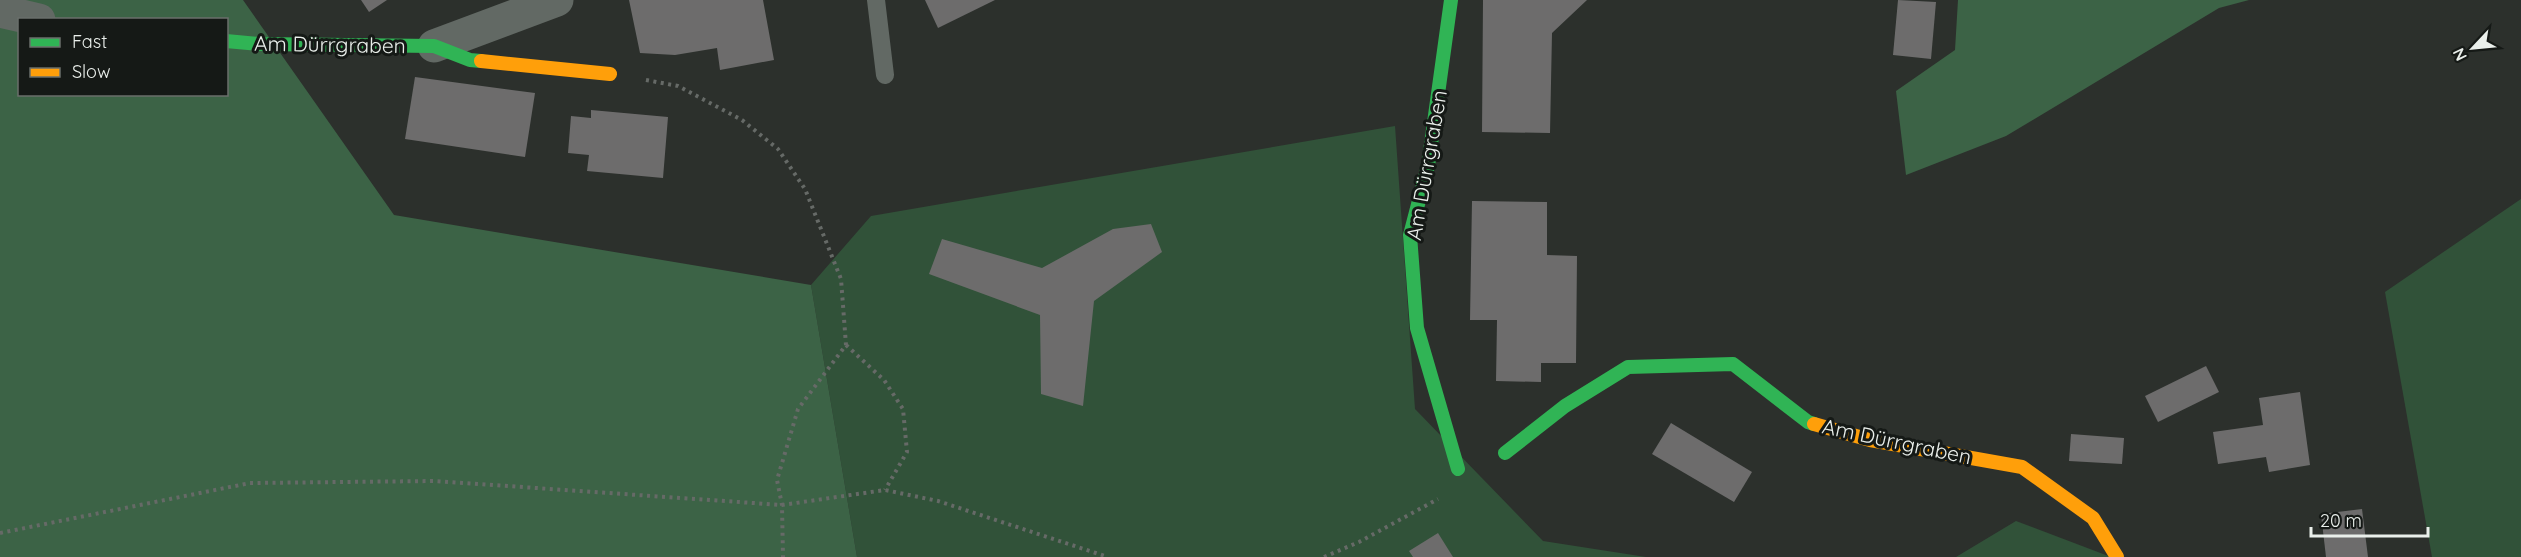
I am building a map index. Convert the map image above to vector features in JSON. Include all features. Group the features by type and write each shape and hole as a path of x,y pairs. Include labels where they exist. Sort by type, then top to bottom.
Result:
{"street":[{"name":"Am Dürrgraben","path":"434,46 557,0"},
{"name":"Am Dürrgraben","path":"1451,0 1428,166 1410,235 1417,328 1458,469"},
{"path":"0,11 30,18"},
{"name":"Am Dürrgraben","path":"228,41 259,44 434,46 470,60 610,74"},
{"name":"Am Dürrgraben","path":"1505,453 1565,406 1628,367 1733,364 1808,422 1870,440 2022,467 2093,518 2117,557"}],"lane":[{"path":"876,0 885,75"}],"path":[{"path":"610,74 678,86 742,120 778,149 805,189 841,279 846,345 798,409 777,480 782,505 783,557"},
{"path":"846,345 884,380 903,409 908,452 885,490"},
{"path":"0,532 250,483 435,481 782,505 885,490 938,501 1108,557"},
{"path":"1324,557 1359,542 1441,497"}],"green space":[{"path":"0,0 243,0 394,215 811,285 857,557 0,557"},
{"path":"1958,0 2249,0 2219,8 2006,136 1906,175 1896,91 1955,50"},
{"path":"1395,126 1415,409 1543,541 1646,557 857,557 811,285 871,216"},
{"path":"2521,199 2521,557 2432,557 2385,292"},
{"path":"2016,521 2111,557 1956,557"}],"building":[{"path":"361,0 387,0 369,12"},
{"path":"629,0 763,0 774,60 720,70 717,48 675,55 640,53"},
{"path":"925,0 995,0 938,28"},
{"path":"1483,0 1587,0 1552,33 1550,133 1482,132"},
{"path":"1898,0 1936,2 1931,59 1893,55"},
{"path":"415,77 535,93 525,157 405,139"},
{"path":"591,110 668,117 663,178 587,171 589,155 568,153 571,116 591,118"},
{"path":"1472,201 1547,202 1547,255 1577,256 1576,363 1541,363 1541,382 1496,381 1497,320 1470,320"},
{"path":"1151,224 1162,252 1094,301 1083,406 1041,394 1040,315 929,274 942,239 1042,268 1113,229"},
{"path":"2206,366 2219,392 2158,422 2145,396"},
{"path":"2300,392 2310,465 2269,472 2266,457 2218,464 2213,432 2263,425 2259,398"},
{"path":"1671,423 1752,472 1734,502 1652,454"},
{"path":"2071,434 2124,438 2122,464 2069,461"},
{"path":"2362,509 2368,557 2326,557 2321,514"},
{"path":"1438,533 1453,557 1413,557 1409,551"}],"traffic: fast":[{"path":"1451,0 1428,166 1410,235 1417,328 1458,469"},
{"path":"228,41 259,44 434,46 470,60 481,61"},
{"path":"1505,453 1565,406 1628,367 1733,364 1808,422 1814,424"}],"traffic: slow":[{"path":"481,61 610,74"},
{"path":"1814,424 1870,440 2022,467 2093,518 2117,557"}]}
